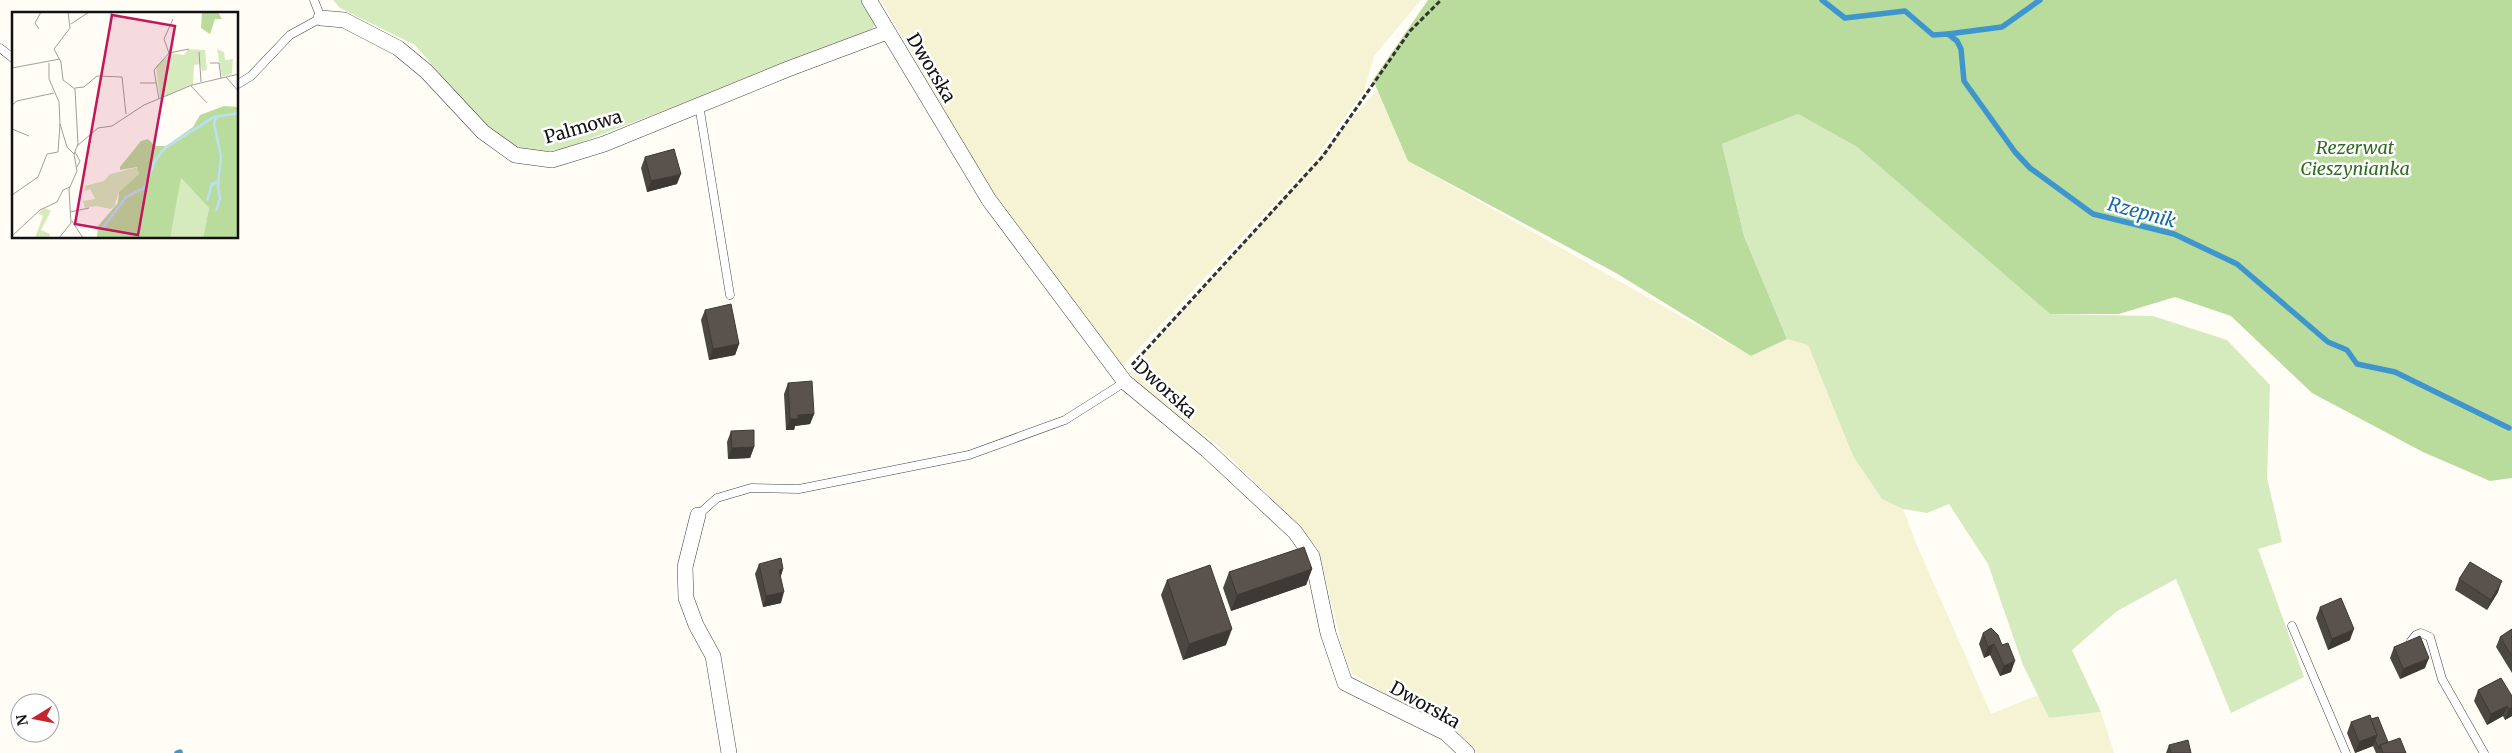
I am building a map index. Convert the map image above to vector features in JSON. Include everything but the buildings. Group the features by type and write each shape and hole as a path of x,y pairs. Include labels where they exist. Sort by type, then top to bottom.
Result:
{"street":[{"name":"Dworska","path":"869,0 989,200 1123,379 1207,450 1295,532 1312,556 1328,634 1344,684 1446,734 1467,753"},
{"name":"Palmowa","path":"321,18 344,20 398,48 426,71 483,132 515,155 552,160 604,144 887,32"},
{"path":"698,515 685,567 686,598 696,625 713,656 729,753"}],"lane":[{"path":"239,83 251,76 290,35 321,18 314,0"},
{"path":"0,48 12,57"},
{"path":"699,105 730,295"},
{"path":"698,515 716,498 751,488 799,490 969,455 1065,420 1123,379"},
{"path":"2292,626 2346,753"},
{"path":"2411,641 2416,635 2422,633 2430,637 2442,678 2484,753"}],"path":[{"path":"1123,379 1323,156 1410,30 1441,0"}],"shaded area":[{"path":"881,0 1421,0 1374,56 1364,91 1313,161 1117,372 1000,208"},
{"path":"1377,90 1408,161 1751,356 1787,339 1808,345 1853,456 1882,499 1903,509 1991,714 2038,695 2049,718 2101,712 2114,753 1477,753 1447,725 1395,700 1352,673 1344,654 1318,548 1279,506 1217,445 1153,396 1129,373"}],"green space":[{"path":"333,0 863,0 875,24 871,32 563,149 536,153 503,142 471,110 415,45 340,8"},
{"name":"Rezerwat Cieszynianka","path":"1428,0 2512,0 2512,478 2490,481 2423,452 2312,393 2231,316 2175,297 2119,314 2050,314 1857,147 1798,114 1722,144 1744,236 1787,339 1751,356 1616,273 1408,161 1373,80"},
{"path":"1798,114 1857,147 2050,314 2153,316 2227,340 2270,385 2267,478 2282,542 2258,549 2304,677 2231,713 2176,579 2117,611 2072,650 2101,712 2049,718 2023,665 1988,564 1949,504 1927,513 1903,509 1882,499 1853,456 1808,345 1787,339 1744,236 1722,144"}],"waterway":[{"name":"Rzepnik","path":"1822,0 1845,18 1905,11 1933,35 1948,34 1957,41 1961,49 1964,81 2015,152 2030,168 2093,214 2174,234 2237,264 2328,342 2347,350 2357,364 2395,372 2509,428"},
{"path":"1948,34 2002,27 2040,0"}]}
